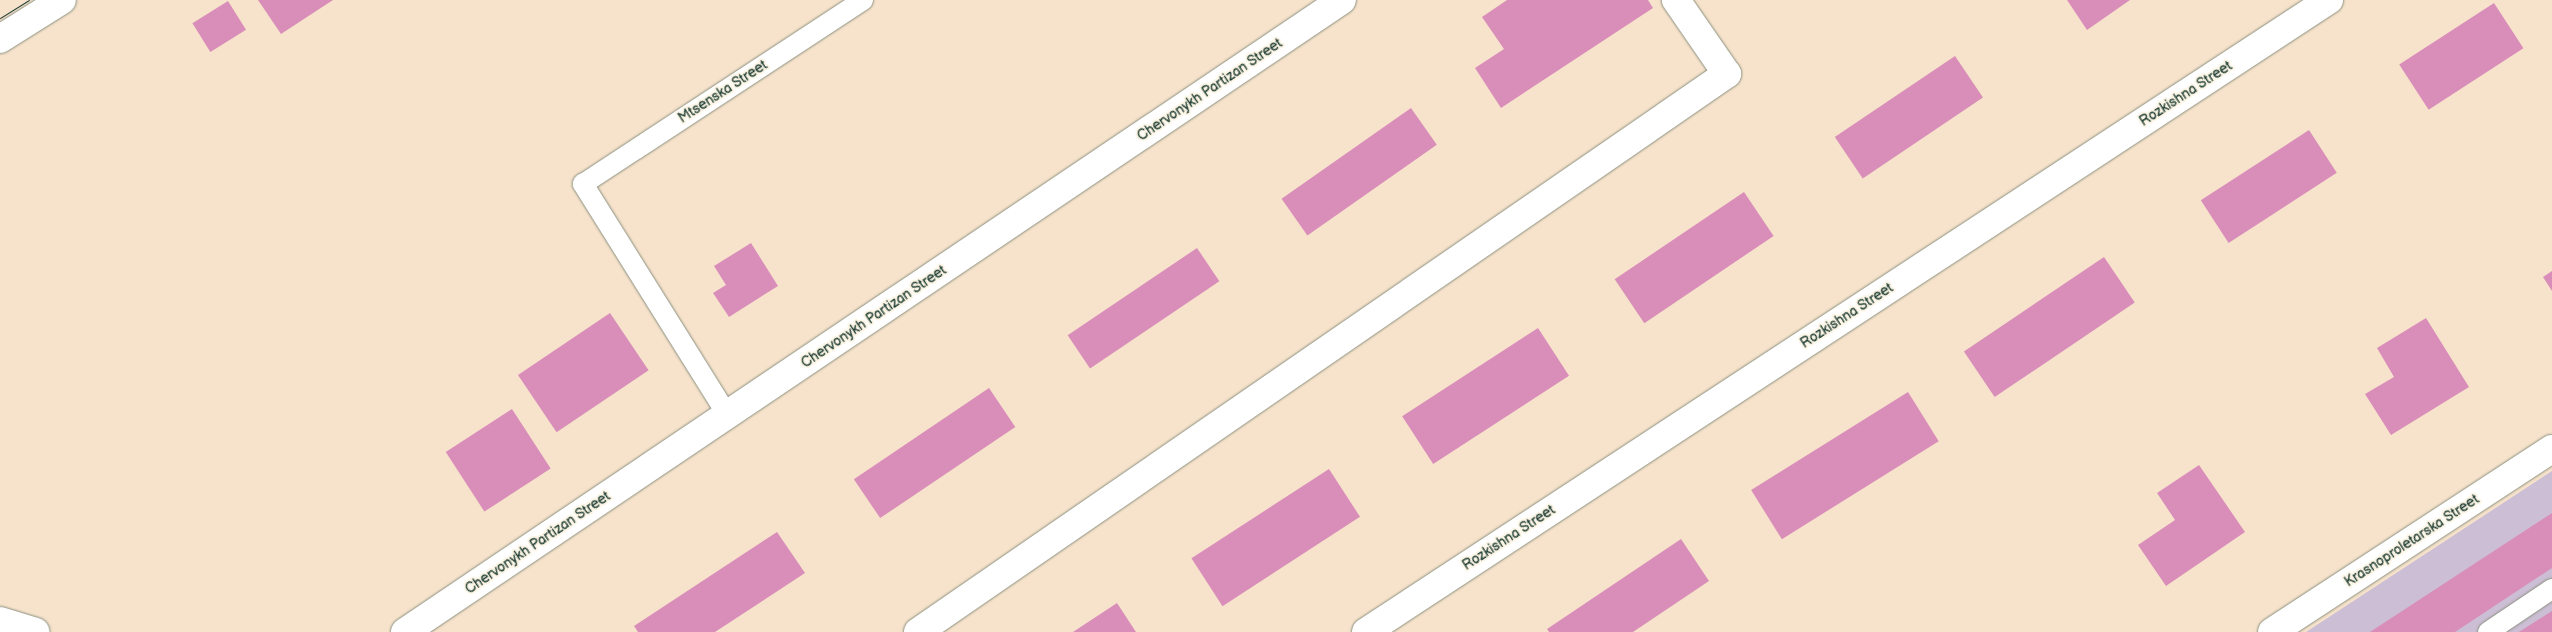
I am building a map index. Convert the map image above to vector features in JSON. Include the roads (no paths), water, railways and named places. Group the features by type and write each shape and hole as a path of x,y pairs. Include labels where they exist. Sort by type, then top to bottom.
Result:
{"street":[{"path":"0,39 62,0"},
{"name":"Chervonykh Partizan Street","path":"405,632 728,416 1342,0"},
{"path":"918,632 1727,74 1676,0"},
{"name":"Rozkishna Street","path":"1366,632 2329,0"},
{"name":"Krasnoproletarska Street","path":"2272,632 2552,449"},
{"path":"0,621 35,632"}],"lane":[{"name":"Mtsenska Street","path":"728,416 583,184 863,0"},
{"path":"2488,632 2552,589"}],"tram line":[{"path":"0,18 29,0"}]}
